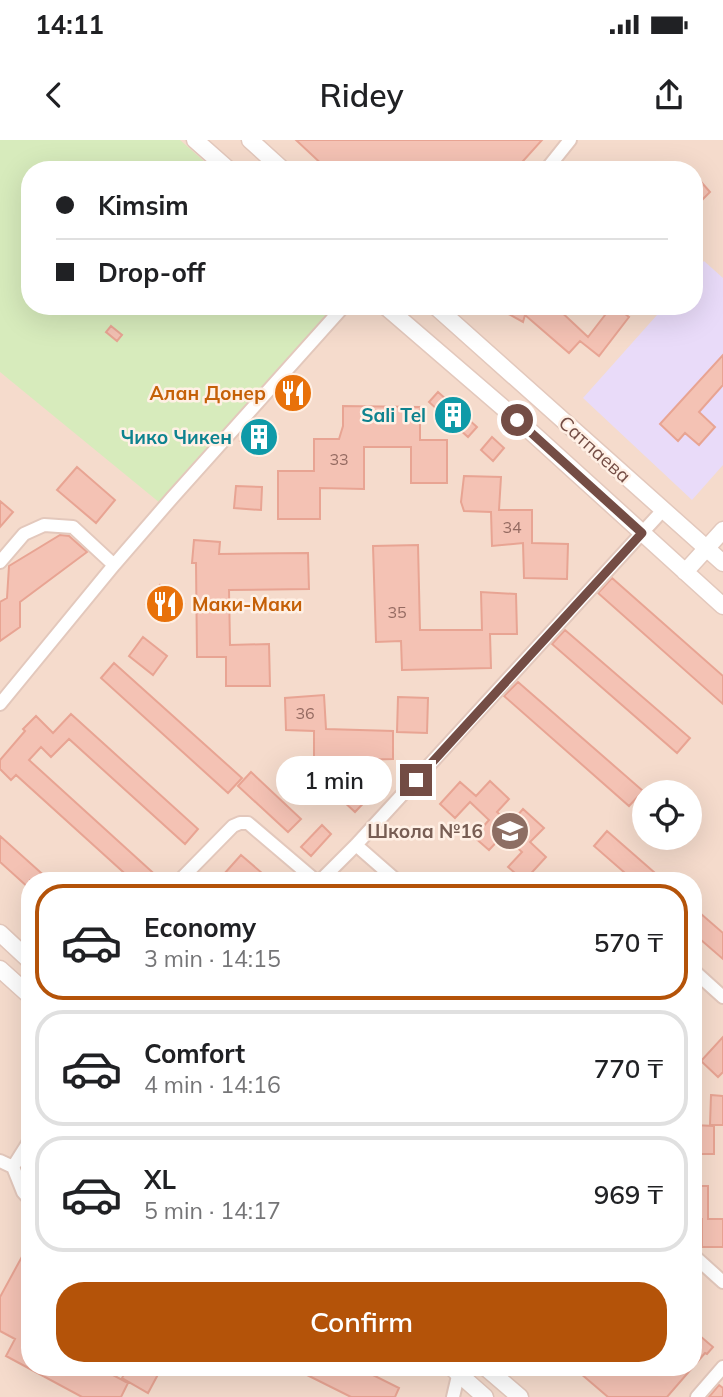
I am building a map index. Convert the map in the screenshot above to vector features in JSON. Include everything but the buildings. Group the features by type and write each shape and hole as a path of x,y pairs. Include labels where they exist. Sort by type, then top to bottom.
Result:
{"street":[{"path":"195,140 219,161"},
{"path":"250,140 273,161"},
{"path":"553,161 570,140"},
{"path":"0,704 172,498 337,315"},
{"name":"Сатпаева","path":"396,315 723,606"},
{"name":"Сатпаева","path":"446,315 723,564"},
{"path":"468,377 487,353"},
{"path":"329,872 663,510"},
{"path":"0,562 24,534 44,525 73,527 114,565"},
{"path":"685,572 723,530"},
{"path":"188,872 233,826 248,823 306,872"},
{"path":"356,845 387,872"},
{"path":"0,933 21,953"},
{"path":"0,969 21,988"},
{"path":"702,978 723,997"},
{"path":"13,1167 21,1154"},
{"path":"0,1161 13,1167 21,1187"},
{"path":"702,1263 723,1282"},
{"path":"696,1397 723,1367"},
{"path":"453,1397 455,1376"},
{"path":"464,1376 485,1397"},
{"path":"496,1376 520,1397"}],"shaded area":[{"path":"0,140 723,140 723,1397 0,1397"},
{"path":"703,262 723,278 723,465 692,500 583,398 657,315 703,315"}],"green space":[{"path":"0,140 180,140 204,161 21,161 21,315 326,315 160,503 0,372"}],"place":[{"name":"Алан Донер","path":"293,393"},
{"name":"Sali Tel","path":"453,415"},
{"name":"Чико Чикен","path":"259,437"},
{"name":"Маки-Маки","path":"165,604"},
{"name":"Школа №16","path":"510,831"}],"route":[{"path":"416,780 642,533 517,420"}]}
